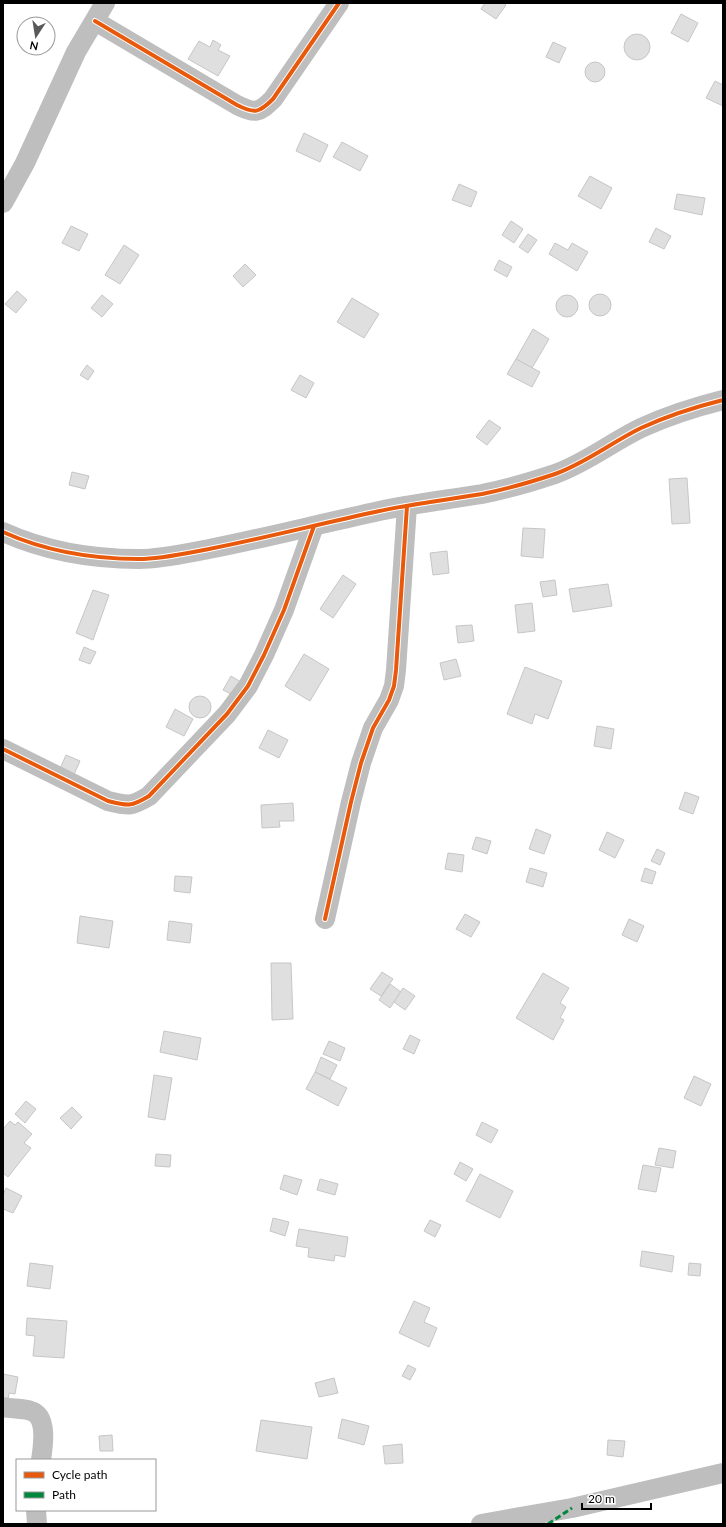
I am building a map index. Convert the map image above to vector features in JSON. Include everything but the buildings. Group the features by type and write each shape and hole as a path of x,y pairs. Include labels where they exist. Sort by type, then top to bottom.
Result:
{"street":[{"path":"3,203 25,163 76,52 105,3"},
{"path":"95,20 237,105 253,112 259,111 273,99 338,3"},
{"path":"3,532 21,540 84,556 140,559 217,548 407,506 482,494 521,485 557,473 594,456 641,428 681,412 723,400"},
{"path":"325,919 361,763 373,728 389,700 394,686 407,506"},
{"path":"3,749 108,801 127,805 137,804 149,796 227,714 248,686 284,610 314,526"},
{"path":"3,1408 33,1411 41,1419 44,1440 41,1459"},
{"path":"481,1524 572,1508 723,1473"},
{"path":"36,1511 37,1524"}],"marked path":[{"path":"548,1524 572,1508"}],"cycle path":[{"path":"95,21 237,105 248,110 256,111 264,107 273,99 339,3"},
{"path":"3,532 19,539 69,553 121,559 156,558 183,554 388,509 482,494 519,485 555,474 577,464 641,428 681,412 723,400"},
{"path":"325,919 361,763 373,728 389,700 394,686 407,506"},
{"path":"3,749 108,801 125,805 133,804 149,796 227,714 248,686 284,610 314,526"}]}
